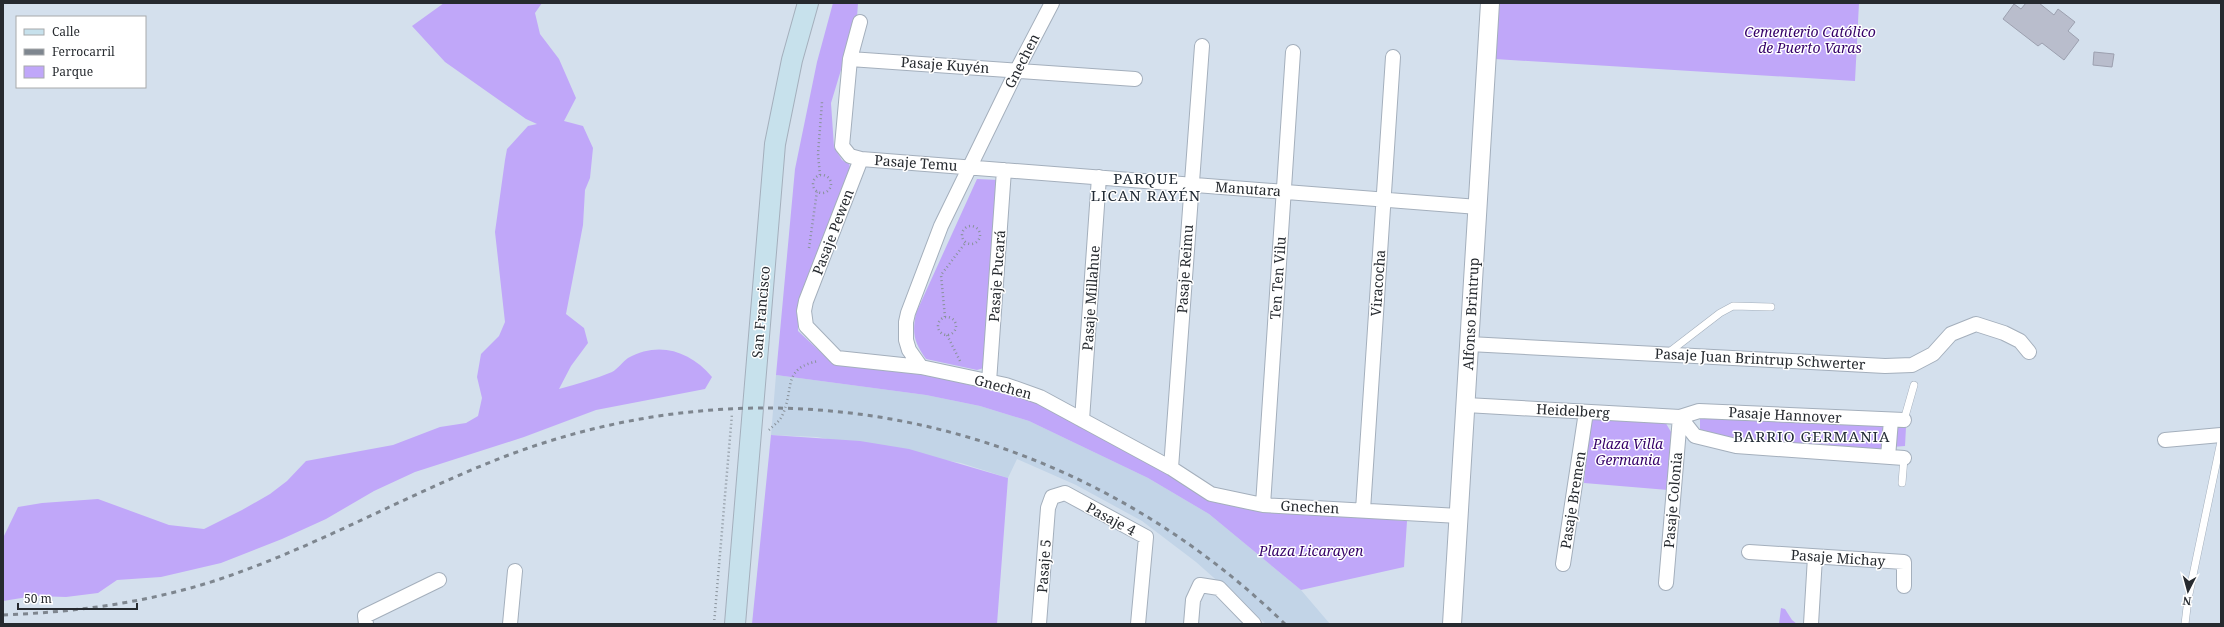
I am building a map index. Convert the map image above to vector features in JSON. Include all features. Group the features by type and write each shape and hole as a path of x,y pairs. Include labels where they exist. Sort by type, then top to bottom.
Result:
{"main road":[{"name":"San Francisco","path":"735,624 775,144 792,60 808,3"}],"street":[{"name":"Gnechen","path":"1052,3 1017,70 941,226 907,317 906,340 912,355 921,367 1006,385 1040,396 1171,468 1211,494 1263,505 1459,516"},
{"name":"Alfonso Brintrup","path":"1452,624 1490,3"},
{"path":"860,22 850,59 842,146 850,156 861,159"},
{"name":"Pasaje Reimu","path":"1171,468 1202,46"},
{"name":"Ten Ten Vilu","path":"1263,505 1293,52"},
{"name":"Viracocha","path":"1363,510 1393,57"},
{"name":"Pasaje Kuyén","path":"850,59 1135,79"},
{"name":"Pasaje Temu","path":"861,159 970,167"},
{"name":"Pasaje Pewen","path":"837,358 806,326 804,311 806,301 861,159"},
{"name":"Manutara","path":"970,167 1478,207"},
{"name":"Pasaje Pucará","path":"989,382 1004,170"},
{"name":"Pasaje Millahue","path":"1082,420 1099,177"},
{"name":"Pasaje Juan Brintrup Schwerter","path":"1469,344 1885,366 1912,365 1933,354 1951,334 1976,324 2004,332 2020,341 2029,352"},
{"path":"837,358 921,367"},
{"name":"Heidelberg","path":"1466,404 1680,417"},
{"name":"Pasaje Hannover","path":"1680,417 1699,411 1897,420"},
{"name":"Pasaje Bremen","path":"1562,564 1586,412"},
{"path":"1680,417 1695,436 1736,446 1904,458"},
{"name":"Pasaje Colonia","path":"1666,583 1680,417"},
{"path":"1888,457 1897,420"},
{"path":"2165,440 2221,435"},
{"name":"Pasaje 4","path":"1048,508 1052,497 1065,493 1146,537 1138,624"},
{"name":"Pasaje 5","path":"1039,624 1048,508"},
{"name":"Pasaje Michay","path":"1749,552 1904,562 1904,586"},
{"path":"1811,624 1815,557"},
{"path":"510,624 515,571"},
{"path":"366,624 365,616 439,580"},
{"path":"1191,624 1193,600 1200,585 1219,588 1254,624"}],"lane":[{"path":"1667,354 1720,312 1733,306 1771,307"},
{"path":"1897,420 1914,385"},
{"path":"2185,624 2188,599 2221,441"},
{"path":"1902,483 1904,458"}],"path":[{"path":"820,175 818,154 822,102"},
{"path":"820,175 828,177 831,183 828,190 822,193 817,191 813,183 815,178 820,175"},
{"path":"969,226 978,228 980,236 977,242 972,244 966,242 962,234 964,229 969,226"},
{"path":"945,317 941,275 966,242"},
{"path":"945,317 950,318 956,325 953,333 947,335 941,333 938,326 940,320 945,317"},
{"path":"947,335 962,365"},
{"path":"765,436 781,418 793,376 797,369 811,363 837,358"},
{"path":"714,624 732,414"}],"shaded area":[{"path":"776,375 926,395 980,406 1029,421 1148,478 1209,514 1301,590 1330,624 1266,624 1196,562 1142,521 1076,485 1017,459 1008,478 961,463 817,437 771,435"}],"green space":[{"path":"444,3 542,3 535,13 540,34 559,59 576,98 564,121 583,126 593,148 590,178 585,190 583,225 566,314 584,328 588,343 571,366 559,389 612,372 628,358 640,353 651,350 662,350 673,351 684,355 703,368 712,377 705,389 596,410 524,437 415,472 374,491 326,519 282,539 221,563 161,577 117,580 98,593 66,597 34,596 3,601 3,538 18,507 42,503 98,499 169,525 204,529 270,494 287,481 306,461 393,445 440,427 466,423 478,416 482,398 477,377 481,354 499,336 505,322 495,232 507,149 528,126 537,124 526,119 445,62 412,26"},
{"name":"Plaza Licarayen","path":"833,3 858,3 857,17 831,103 834,147 842,160 849,164 852,173 798,312 798,331 827,358 850,365 927,374 1036,402 1223,500 1245,509 1407,521 1404,567 1301,590 1209,514 1148,478 1029,421 980,406 926,395 776,375 795,169 817,62"},
{"name":"Cementerio Católico de Puerto Varas","path":"1499,3 1859,3 1855,81 1495,59"},
{"path":"977,179 999,180 987,367 977,370 926,359 915,338 914,327 916,313"},
{"name":"Plaza Villa Germania","path":"1709,415 1906,427 1905,446 1892,447 1886,452 1737,442 1700,432 1700,418"},
{"name":"Plaza Villa Germania","path":"1596,416 1664,420 1671,432 1668,490 1584,483 1589,425"},
{"path":"771,435 860,441 909,449 1008,478 997,624 752,624"},
{"path":"1781,608 1785,609 1792,620 1797,624 1779,624"}],"building":[{"path":"2026,3 2039,3 2054,15 2058,9 2075,22 2068,31 2079,40 2064,60 2042,43 2038,46 2003,19 2014,4 2021,9"},
{"path":"2094,52 2114,54 2112,67 2093,65"}],"railway":[{"path":"3,615 57,612 136,601 188,589 214,581 288,553 433,487 506,456 610,425 714,410 818,410 920,425 1019,454 1114,497 1203,554 1285,624"}],"district":[{"name":"PARQUE LICAN RAYÉN","path":"1146,188"},
{"name":"BARRIO GERMANIA","path":"1812,437"}]}
